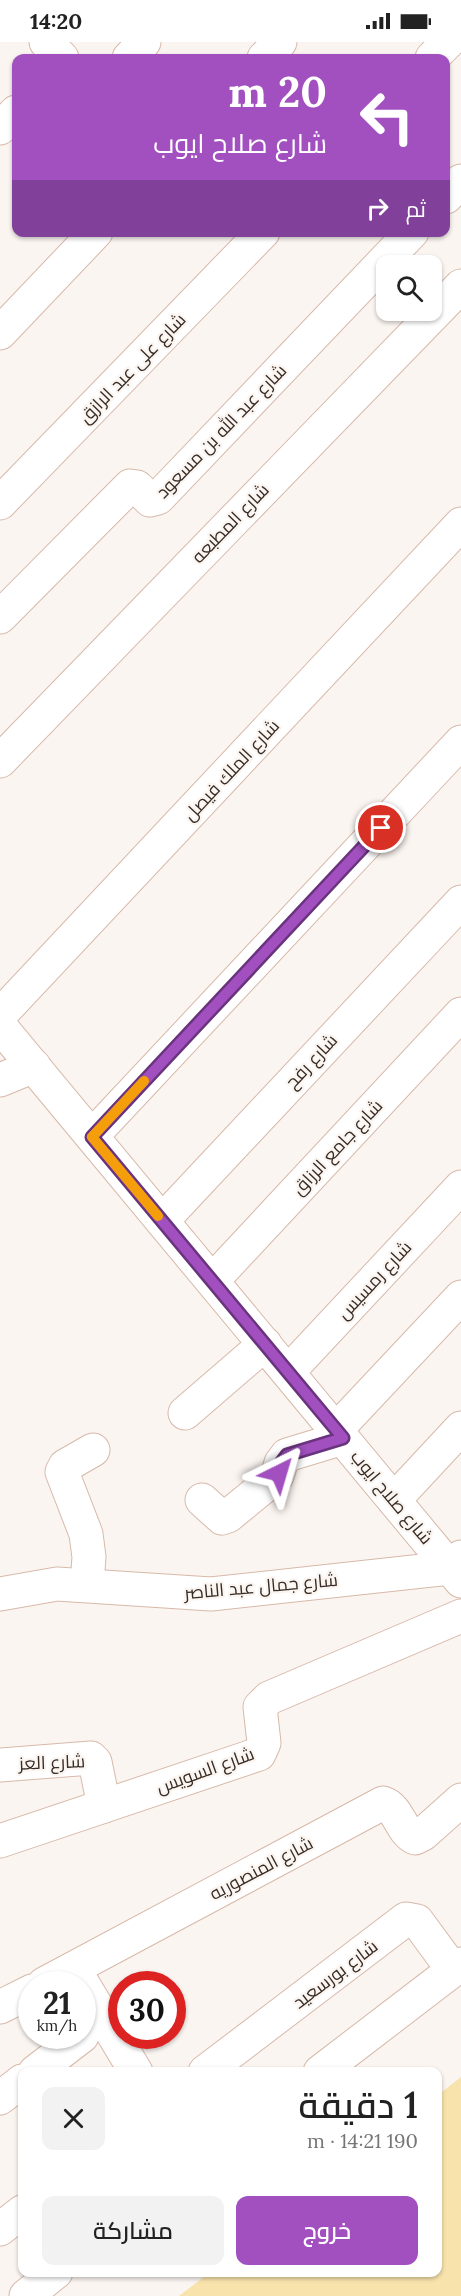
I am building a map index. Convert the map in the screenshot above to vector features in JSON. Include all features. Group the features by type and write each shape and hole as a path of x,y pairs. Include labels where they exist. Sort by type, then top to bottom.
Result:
{"street":[{"path":"46,42 58,54"},
{"path":"133,54 144,42"},
{"path":"268,54 280,42"},
{"path":"436,54 448,42"},
{"path":"0,128 12,116"},
{"path":"450,193 461,181"},
{"path":"0,333 91,237"},
{"name":"شارع على عبد الرازق","path":"0,503 258,237"},
{"name":"شارع عبد الله بن مسعود","path":"0,617 130,486 137,487 150,500 158,498 407,237"},
{"name":"شارع المطبعه","path":"0,761 461,286"},
{"name":"شارع الملك فيصل","path":"0,1015 461,524"},
{"path":"92,1137 461,742"},
{"name":"شارع رفح","path":"162,1221 461,902"},
{"name":"شارع جامع الرزاق","path":"213,1280 461,1014"},
{"name":"شارع صلاح ايوب","path":"0,1026 394,1500 457,1569"},
{"path":"0,1080 34,1066"},
{"name":"شارع رمسيس","path":"288,1372 461,1187"},
{"path":"202,1500 216,1515 222,1518 228,1516 277,1476 281,1463 287,1455 340,1434 461,1298"},
{"path":"185,1413 265,1344"},
{"path":"394,1500 461,1428"},
{"path":"87,1584 89,1557 86,1533 62,1472 65,1466 93,1450"},
{"name":"شارع جمال عبد الناصر","path":"0,1594 57,1584 87,1584 170,1593 211,1594 457,1569"},
{"name":"شارع السويس","path":"0,1841 259,1754 264,1743 260,1707 269,1698 461,1616"},
{"name":"شارع العز","path":"0,1764 91,1758 95,1762 104,1806"},
{"name":"شارع المنصوريه","path":"70,1971 383,1803 392,1808 410,1835 415,1838 423,1834 461,1800"},
{"name":"شارع بورسعيد","path":"212,2067 406,1919 417,1921 457,1967"},
{"path":"327,2067 457,1967"},
{"name":"شارع المنصوريه","path":"0,2007 18,1999"},
{"path":"96,2047 128,2067"},
{"path":"41,2067 61,2049"},
{"path":"0,2098 18,2084"},
{"path":"0,2229 18,2215"},
{"path":"26,2296 50,2277"}],"shaded area":[{"path":"461,2077 461,2296 179,2296 204,2277 442,2277 442,2092"}],"slow traffic":[{"path":"144,1081 92,1137 158,1216"}],"route":[{"path":"279,1473 281,1463 287,1455 343,1438 92,1137 381,828"}]}
